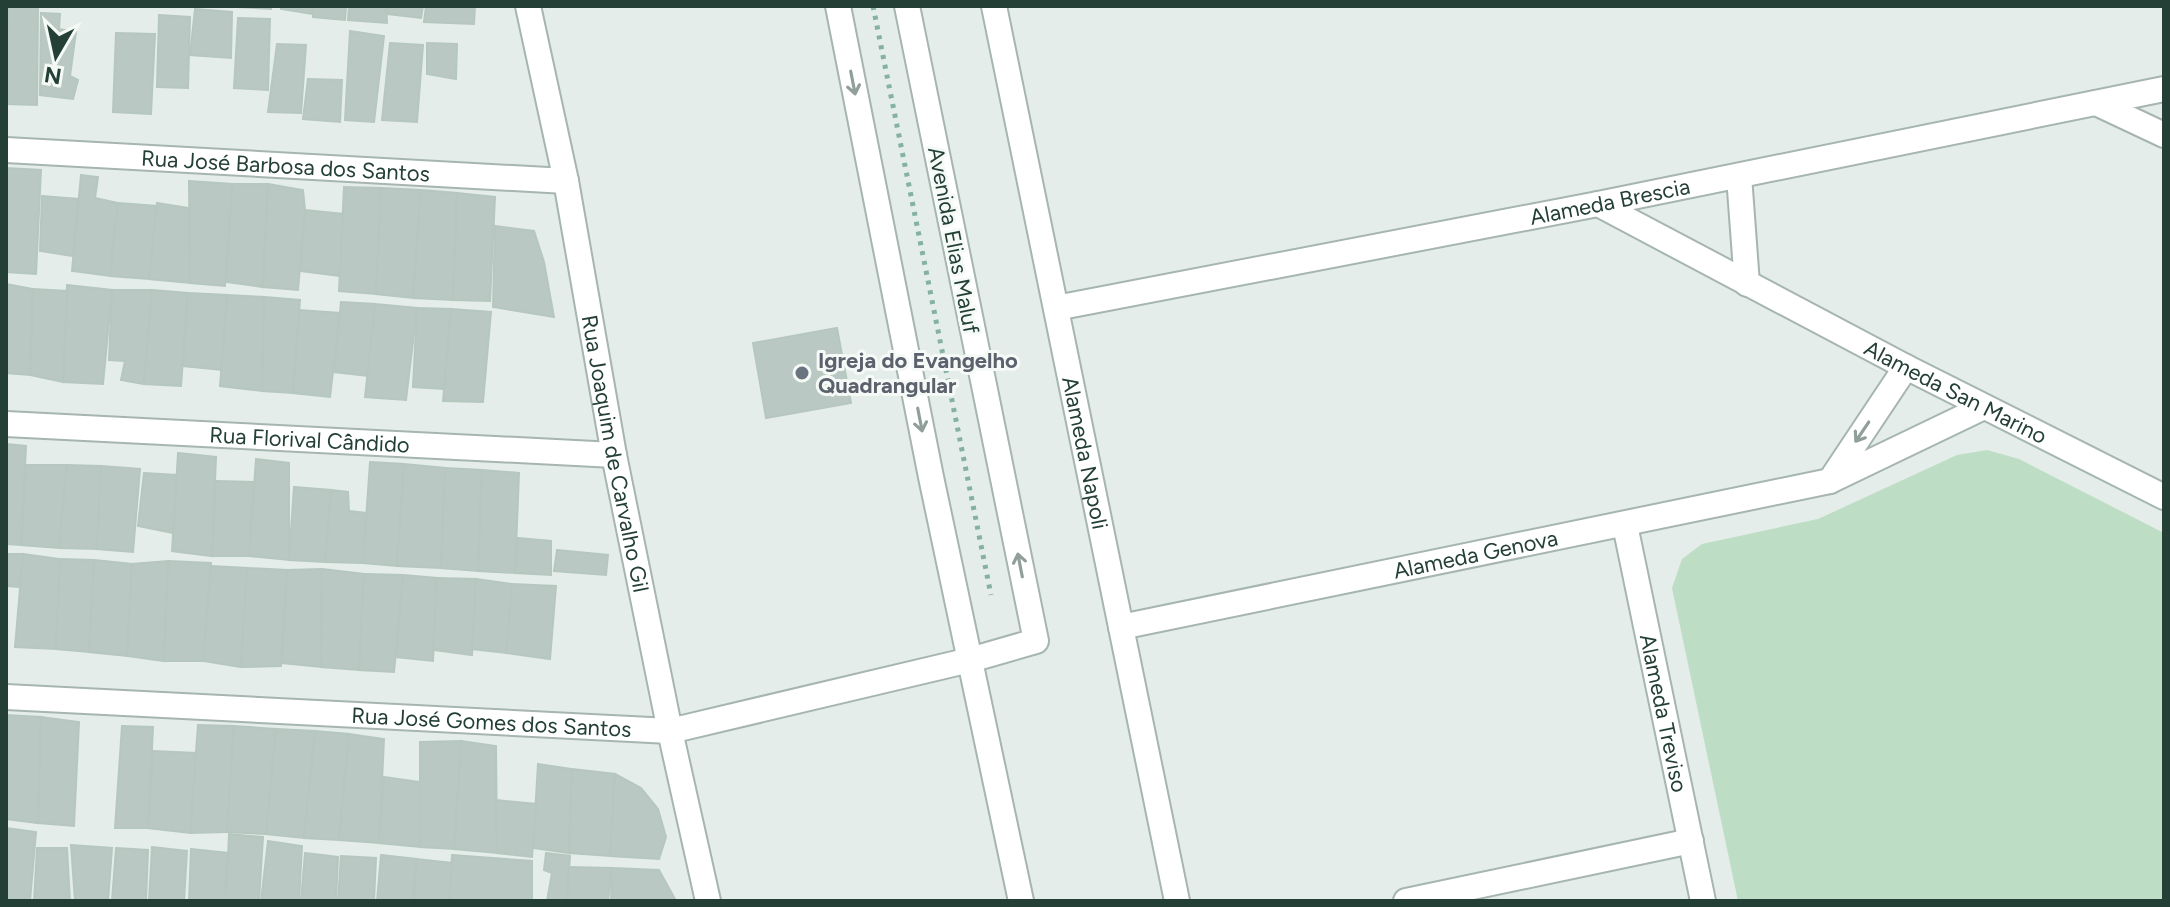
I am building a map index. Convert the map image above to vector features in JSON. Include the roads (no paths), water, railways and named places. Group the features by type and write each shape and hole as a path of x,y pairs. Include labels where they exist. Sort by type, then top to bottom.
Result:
{"street":[{"name":"Rua Joaquim de Carvalho Gil","path":"528,6 566,181 614,455 708,901"},
{"path":"838,6 1021,901"},
{"name":"Avenida Elias Maluf","path":"907,6 1036,641 970,660"},
{"name":"Alameda Napoli","path":"994,6 1177,901"},
{"name":"Alameda Brescia","path":"1056,308 1598,204 2164,89"},
{"path":"2096,103 2164,135"},
{"name":"Rua José Barbosa dos Santos","path":"6,150 566,181"},
{"path":"1739,176 1747,284"},
{"name":"Alameda San Marino","path":"1598,204 1906,367 2164,497"},
{"path":"1830,481 1906,367"},
{"name":"Alameda Genova","path":"1121,627 1830,481 1984,407"},
{"name":"Rua Florival Cândido","path":"6,424 614,455"},
{"name":"Alameda Treviso","path":"1625,525 1703,901"},
{"name":"Rua José Gomes dos Santos","path":"6,697 670,731 970,660"},
{"path":"1406,901 1691,841"}],"place":[{"name":"Igreja do Evangelho Quadrangular","path":"802,373"}]}
